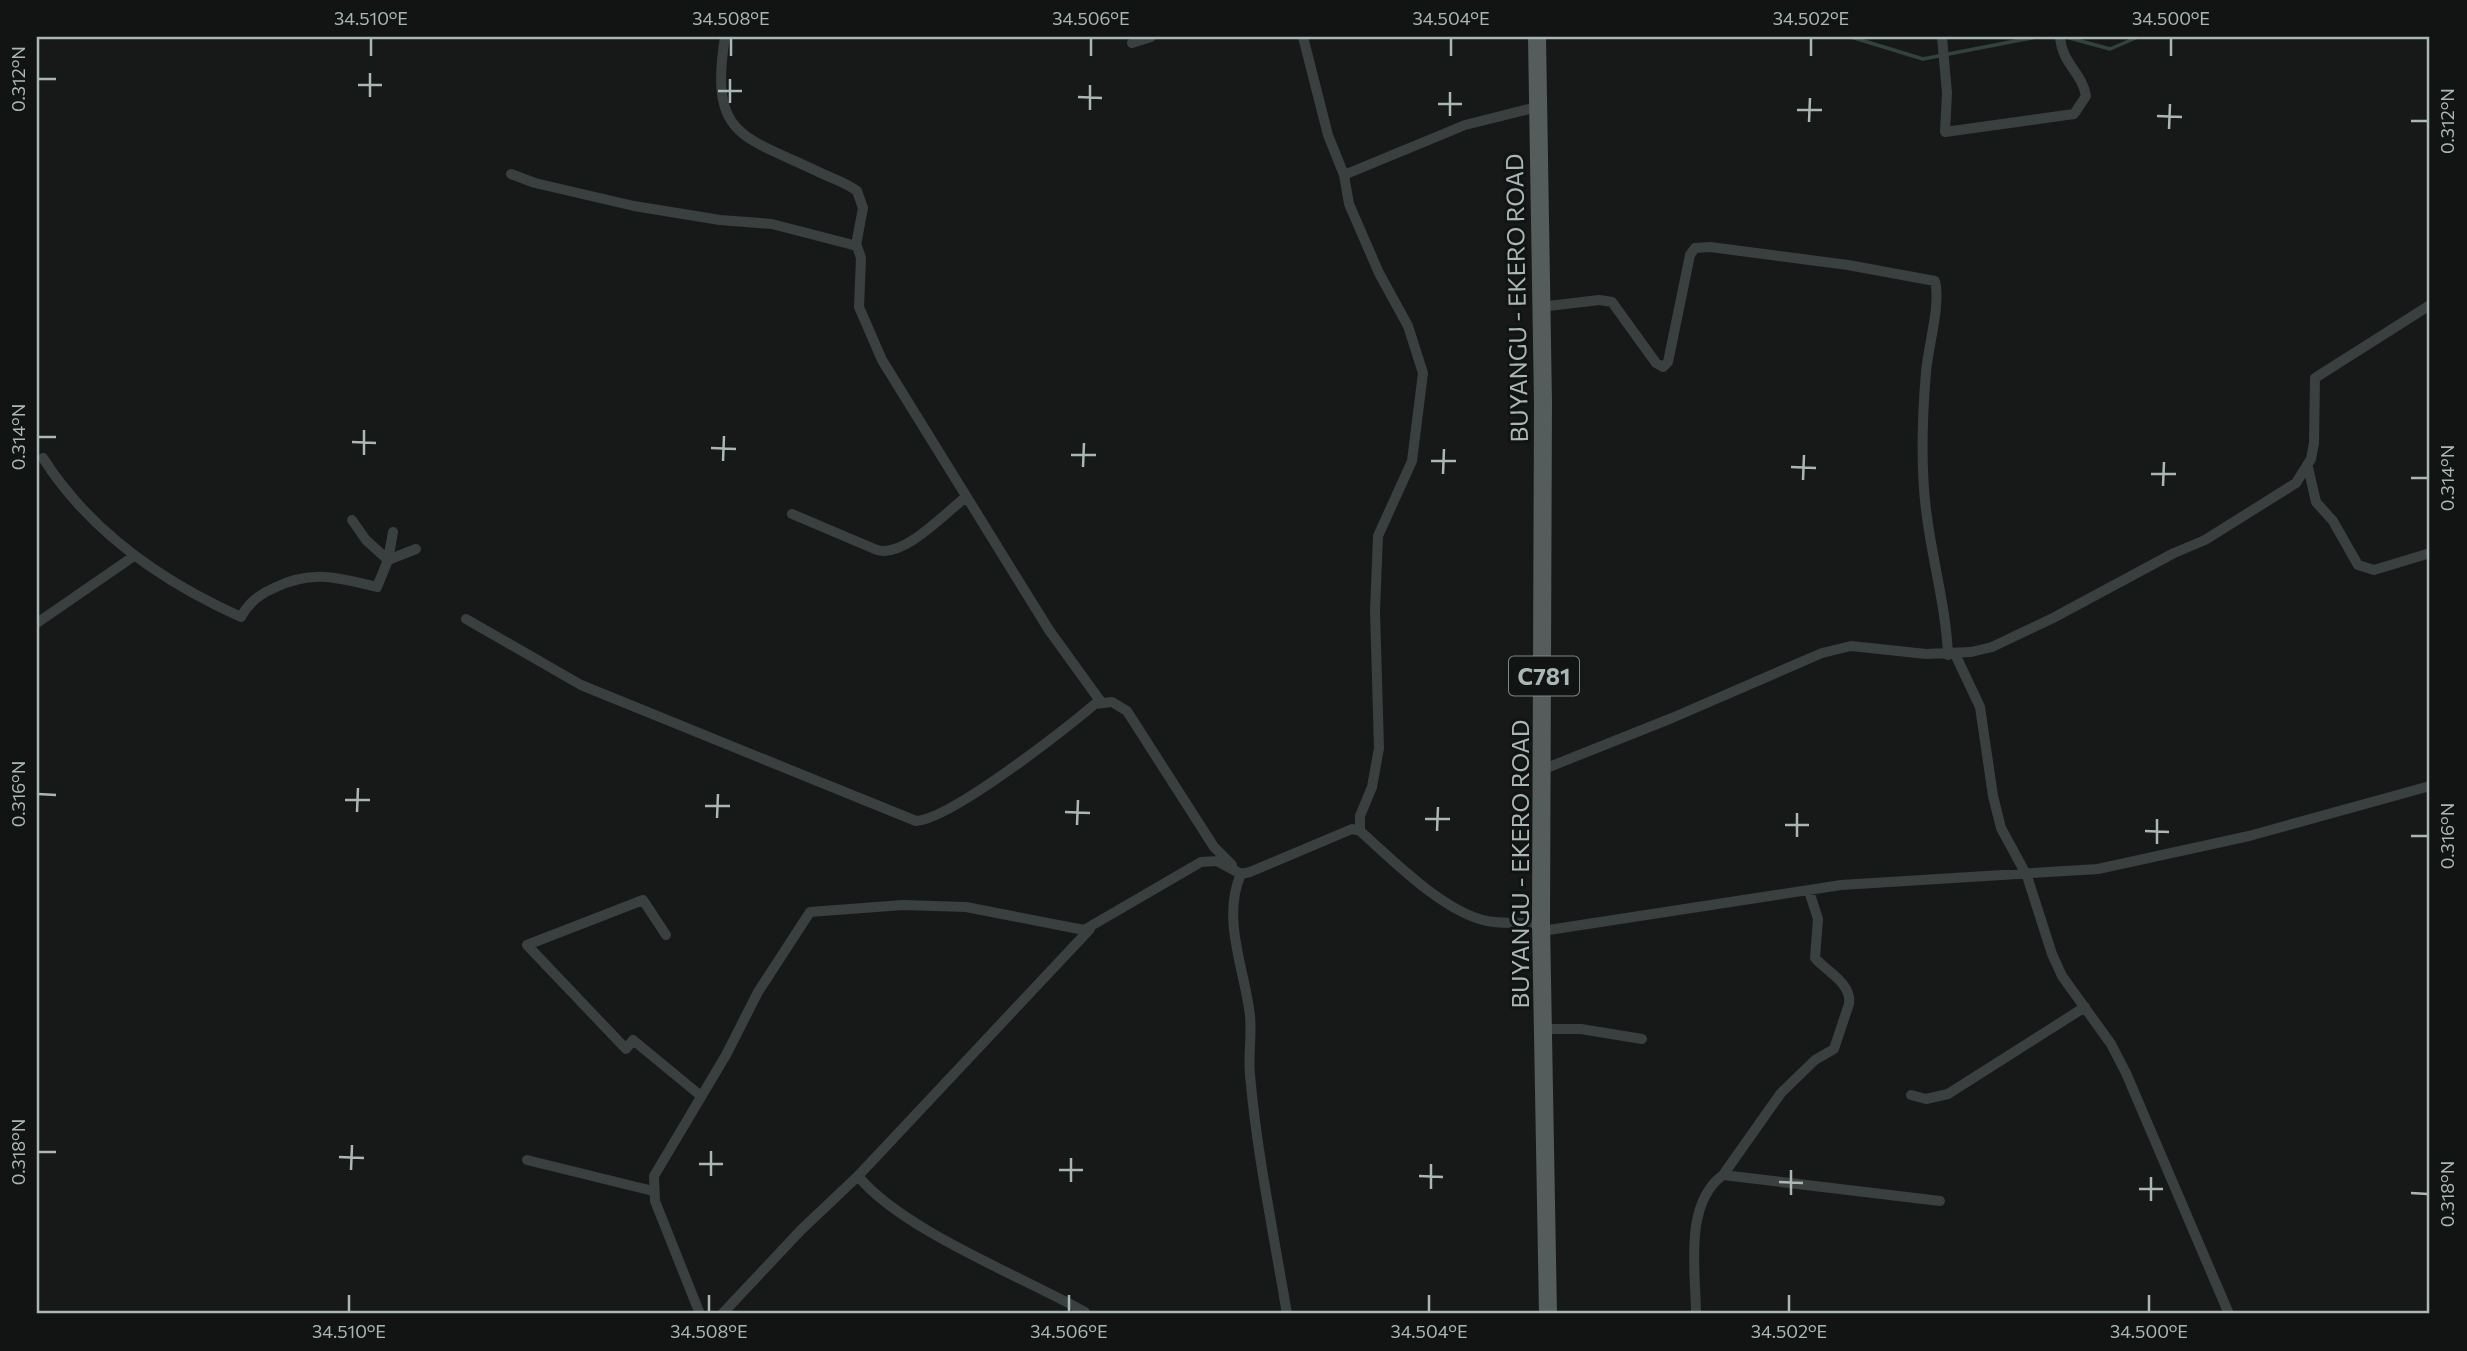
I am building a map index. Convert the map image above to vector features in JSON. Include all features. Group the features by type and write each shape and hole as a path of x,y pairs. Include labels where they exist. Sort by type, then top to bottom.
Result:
{"main road":[{"name":"BUYANGU - EKERO ROAD","path":"1536,37 1544,769 1542,927 1548,1314"}],"street":[{"path":"725,37 720,82 725,114 731,123 764,147 857,191 863,208 856,245 861,258 859,305 867,330 906,402 1048,630 1101,702"},
{"path":"1132,43 1151,37"},
{"path":"1303,37 1328,135 1344,175 1349,204 1379,273 1408,326 1423,373 1412,461 1384,517 1375,558 1379,748 1372,787 1360,816 1360,831"},
{"path":"1942,37 1947,93 1945,132 2074,114 2086,96 2083,82 2067,64 2060,37"},
{"path":"1344,175 1465,125 1537,107"},
{"path":"511,174 634,206 720,220 772,224 856,245"},
{"path":"1540,307 1599,300 1612,302 1656,363 1663,367 1668,362 1690,255 1695,248 1726,249 1848,265 1935,281 1936,295 1926,370 1922,441 1927,518 1952,654 1980,707 1993,796 2001,828 2027,876 2043,929 2062,976 2110,1044 2126,1073 2229,1314"},
{"path":"1544,769 1740,690 1822,653 1851,646 1952,654 1992,647 2053,618 2174,553 2205,540 2291,488 2308,467 2314,443 2315,378 2430,305"},
{"path":"43,458 72,499 134,556 211,603 241,617 247,605 267,591 296,578 326,575 377,587 388,560 393,532"},
{"path":"2308,467 2316,502 2333,521 2358,565 2374,570 2430,553"},
{"path":"792,514 877,550 891,552 910,542 966,497"},
{"path":"352,520 366,540 388,560"},
{"path":"388,560 416,549"},
{"path":"37,623 134,556"},
{"path":"466,619 581,685 916,821 929,819 971,794 1101,702 1112,702 1127,711 1214,847 1241,874"},
{"path":"722,1314 791,1240 858,1176 1090,929 1208,860 1217,860 1241,874 1275,864 1347,830 1360,831 1440,898 1469,915 1488,921 1542,927 1809,891 1942,878 2027,876 2098,869 2212,844 2430,786"},
{"path":"1241,874 1233,898 1235,935 1251,1022 1250,1073 1259,1149 1287,1314"},
{"path":"1696,1314 1696,1222 1713,1185 1781,1093 1815,1060 1834,1049 1849,1004 1849,993 1841,981 1815,958 1818,919 1809,891"},
{"path":"666,935 643,900 527,945 626,1049 633,1040 701,1096"},
{"path":"700,1314 674,1255 653,1191 656,1171 726,1055 758,992 810,912 904,905 966,907 1090,929"},
{"path":"1911,1095 1926,1099 1948,1094 2085,1007"},
{"path":"1544,1029 1581,1028 1642,1040"},
{"path":"527,1160 653,1191"},
{"path":"1723,1175 1940,1201"},
{"path":"858,1176 898,1211 935,1234 1085,1311"}],"waterway":[{"path":"1851,37 1923,59 2036,37"},
{"path":"2066,37 2110,49 2138,37"}]}
